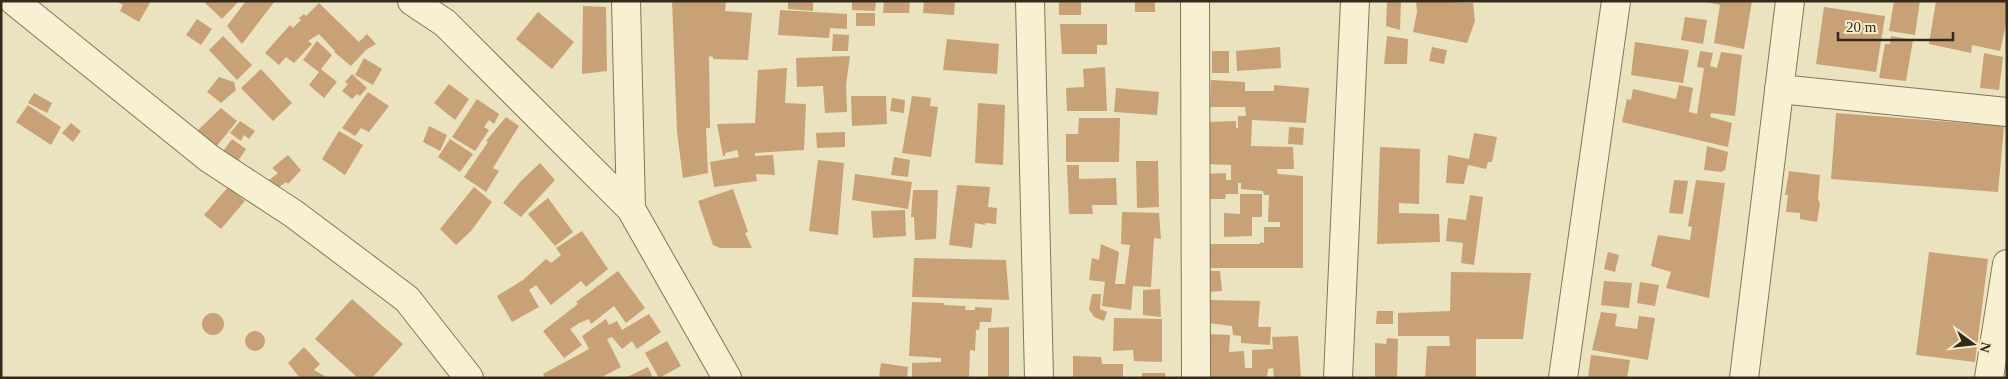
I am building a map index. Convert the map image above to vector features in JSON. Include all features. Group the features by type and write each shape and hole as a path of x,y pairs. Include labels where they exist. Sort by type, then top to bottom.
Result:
{"street":[{"path":"14,1 210,159 294,214 407,299 469,378"},
{"path":"412,1 447,12 631,209 727,378"},
{"path":"626,1 631,209"},
{"path":"1030,1 1040,378"},
{"path":"1195,1 1196,378"},
{"path":"1338,378 1355,1"},
{"path":"1563,378 1616,1"},
{"path":"1744,378 1790,1"},
{"path":"1779,89 2007,112"},
{"path":"1989,378 2007,264"}],"building":[{"path":"116,1 151,1 139,22 120,11 123,5"},
{"path":"207,1 239,1 222,19 205,3"},
{"path":"246,1 275,1 242,44 227,26"},
{"path":"672,1 726,2 725,11 752,13 748,60 713,59 713,57 709,56 710,128 706,128 708,173 683,178 677,132"},
{"path":"788,1 813,1 813,11 788,9"},
{"path":"852,1 876,1 875,11 852,10"},
{"path":"884,1 910,1 909,13 883,13"},
{"path":"924,1 955,1 954,15 923,13"},
{"path":"1059,1 1081,1 1081,15 1059,15"},
{"path":"1135,1 1155,1 1155,12 1135,12"},
{"path":"1416,1 1473,3 1475,21 1467,43 1413,32 1417,12"},
{"path":"1702,1 1752,1 1744,49 1714,43 1720,5"},
{"path":"1894,1 1920,1 1915,35 1889,31"},
{"path":"1936,1 2007,1 2007,20 2000,51 1972,45 1971,53 1929,44"},
{"path":"1387,2 1401,2 1400,30 1386,26"},
{"path":"319,3 359,42 367,34 376,44 366,50 351,66 334,52 319,34 308,41 312,44 294,63 286,57 279,65 265,53 290,25 293,28 301,20 299,18 304,14 306,16"},
{"path":"583,6 606,7 607,71 582,74"},
{"path":"1824,7 1885,16 1876,72 1816,64"},
{"path":"780,10 847,14 847,29 830,28 829,38 778,35"},
{"path":"538,12 574,42 552,69 516,39"},
{"path":"856,13 875,13 875,26 856,26"},
{"path":"1685,17 1707,20 1703,44 1681,40"},
{"path":"197,19 212,29 201,45 186,35"},
{"path":"1060,24 1107,24 1107,45 1097,45 1097,54 1062,54"},
{"path":"833,34 849,35 848,51 832,51"},
{"path":"223,36 252,65 237,80 209,50"},
{"path":"1387,36 1408,39 1407,64 1384,64"},
{"path":"1891,36 1913,40 1906,81 1879,78 1885,44 1890,44"},
{"path":"947,39 999,44 997,74 943,70"},
{"path":"317,41 332,55 321,69 337,82 324,98 309,85 319,72 303,60"},
{"path":"1635,42 1689,50 1683,83 1631,75"},
{"path":"1280,47 1281,68 1237,71 1236,51"},
{"path":"1432,47 1447,50 1444,64 1429,61"},
{"path":"1212,51 1229,51 1229,73 1212,73"},
{"path":"1700,51 1713,53 1710,66 1717,68 1721,52 1742,55 1735,116 1711,113 1710,117 1732,123 1728,147 1622,122 1627,99 1631,100 1633,89 1676,99 1679,85 1693,88 1689,112 1697,114 1704,68 1697,67"},
{"path":"1984,53 2003,57 1999,90 1980,88"},
{"path":"850,56 846,85 847,112 825,113 823,86 797,87 796,58"},
{"path":"364,58 382,69 373,85 355,75"},
{"path":"1105,67 1107,111 1067,111 1066,88 1084,87 1083,69"},
{"path":"787,68 785,103 806,104 804,150 755,153 755,156 773,155 775,175 756,174 757,181 714,187 710,162 739,157 737,150 725,153 725,156 723,156 717,124 755,123 758,70"},
{"path":"261,69 292,103 273,121 241,88"},
{"path":"352,74 367,88 360,96 357,94 352,99 342,91 348,84 345,82"},
{"path":"219,77 234,82 236,90 221,103 207,92"},
{"path":"1211,80 1245,82 1245,91 1274,91 1274,85 1309,88 1306,123 1252,120 1251,146 1293,147 1294,169 1277,169 1278,174 1303,176 1303,268 1206,268 1207,244 1260,244 1260,242 1264,243 1264,227 1280,227 1280,222 1268,222 1269,195 1264,195 1263,191 1241,189 1241,183 1238,183 1238,194 1226,194 1225,199 1203,199 1203,174 1226,173 1226,180 1231,180 1231,165 1206,164 1208,122 1236,121 1236,128 1238,128 1238,116 1246,116 1245,107 1210,107"},
{"path":"449,84 469,99 455,120 434,103"},
{"path":"1116,88 1159,92 1157,115 1114,112"},
{"path":"368,92 389,106 369,132 361,128 355,136 342,128"},
{"path":"34,93 52,103 47,113 28,103"},
{"path":"851,96 886,96 887,124 852,126"},
{"path":"912,96 931,98 930,106 938,107 931,157 902,153"},
{"path":"892,98 905,100 904,113 890,111"},
{"path":"477,99 499,114 494,124 489,120 484,127 489,130 475,151 452,137"},
{"path":"978,103 1005,105 1003,165 975,163"},
{"path":"28,105 61,127 51,145 16,122"},
{"path":"221,108 237,121 212,152 195,133"},
{"path":"1836,113 2004,126 1998,192 1831,179"},
{"path":"506,117 519,126 493,168 499,171 486,192 464,177 488,142 486,141"},
{"path":"1079,118 1120,118 1119,162 1066,162 1066,134 1078,134"},
{"path":"240,121 255,131 249,139 244,135 241,141 230,133"},
{"path":"71,123 81,131 73,142 62,133"},
{"path":"429,126 447,135 440,151 423,142"},
{"path":"1289,127 1304,128 1303,145 1288,144"},
{"path":"339,131 363,145 345,175 322,159"},
{"path":"845,132 845,147 817,148 816,133"},
{"path":"1474,133 1497,137 1492,162 1488,162 1486,169 1468,165 1464,184 1446,183 1448,155 1469,159"},
{"path":"232,139 246,149 236,164 221,154"},
{"path":"450,139 473,154 460,172 438,157"},
{"path":"1707,146 1728,152 1725,171 1704,170"},
{"path":"1380,147 1420,149 1419,204 1399,203 1399,213 1439,214 1440,242 1377,244"},
{"path":"288,155 301,170 288,184 286,182 271,193 264,184 278,173 272,168"},
{"path":"894,157 910,160 908,177 891,175"},
{"path":"818,160 844,163 838,235 809,231"},
{"path":"1136,161 1158,161 1159,207 1137,208"},
{"path":"540,163 555,180 521,217 503,203 520,182"},
{"path":"1067,165 1079,165 1079,179 1116,178 1117,205 1092,205 1093,214 1069,214"},
{"path":"1789,171 1820,175 1818,199 1820,204 1817,222 1800,219 1800,213 1786,212 1788,195 1785,195"},
{"path":"855,174 912,182 908,209 852,200"},
{"path":"1674,180 1688,181 1683,214 1669,213"},
{"path":"1696,180 1725,183 1709,298 1666,288 1671,272 1651,266 1658,235 1690,240 1692,227 1688,226"},
{"path":"957,185 990,187 988,207 997,208 996,224 985,223 985,225 975,223 972,248 949,245"},
{"path":"228,187 245,201 221,229 204,215"},
{"path":"474,187 492,202 471,231 456,245 440,229"},
{"path":"733,189 748,232 745,233 752,248 720,248 713,245 698,201"},
{"path":"913,190 938,190 936,239 915,240 914,217 911,217"},
{"path":"1240,194 1262,194 1262,217 1252,217 1252,236 1224,237 1224,213 1240,214"},
{"path":"1470,195 1483,197 1474,265 1461,263 1463,243 1446,241 1448,218 1466,220"},
{"path":"548,198 573,232 555,246 528,214"},
{"path":"905,210 906,236 873,238 871,211"},
{"path":"1122,212 1159,213 1161,239 1154,238 1151,287 1133,286 1131,310 1102,306 1105,282 1089,280 1092,258 1099,260 1101,244 1119,252 1115,284 1125,284 1130,245 1121,244"},
{"path":"582,231 608,269 586,287 581,281 551,305 536,285 529,290 539,307 512,322 497,296 523,280 546,259 551,263 561,255 556,248"},
{"path":"1608,252 1619,255 1615,272 1604,269"},
{"path":"1929,252 1988,259 1975,362 1916,355"},
{"path":"914,258 1006,260 1009,300 912,297"},
{"path":"618,271 645,308 626,323 614,306 591,324 589,319 579,323 570,329 582,345 564,358 543,331 578,304 576,302"},
{"path":"1206,271 1220,271 1222,291 1207,292"},
{"path":"1451,272 1531,273 1523,339 1476,339 1476,378 1425,378 1427,346 1450,346 1449,336 1398,336 1398,313 1450,311"},
{"path":"1604,281 1632,283 1629,308 1601,305"},
{"path":"1640,282 1659,285 1655,306 1637,303"},
{"path":"1160,289 1161,317 1143,315 1143,290"},
{"path":"1092,294 1101,294 1100,309 1107,312 1104,321 1094,317 1089,309"},
{"path":"352,299 403,344 372,378 358,378 315,339"},
{"path":"1209,300 1260,301 1258,327 1271,327 1270,345 1241,343 1241,336 1233,335 1232,326 1208,323"},
{"path":"912,302 966,306 965,310 975,310 975,307 992,308 991,322 980,322 979,330 976,330 975,351 970,350 969,378 912,378 912,363 941,362 941,358 909,356"},
{"path":"1377,311 1393,311 1393,324 1376,324"},
{"path":"1601,312 1617,314 1615,326 1637,329 1639,316 1655,318 1648,360 1592,350"},
{"path":"213,313 221,316 224,324 221,332 213,335 205,332 202,324 205,316"},
{"path":"649,314 661,332 637,349 632,341 622,349 612,337 607,339 621,367 600,378 545,378 543,374 589,349 582,336 606,319 609,325 617,321 622,330"},
{"path":"1114,318 1162,319 1162,362 1134,361 1133,350 1113,351"},
{"path":"1009,327 1009,378 988,378 988,328"},
{"path":"255,331 262,334 265,341 262,348 255,351 248,348 245,341 248,334"},
{"path":"1207,334 1230,335 1229,352 1244,351 1245,368 1252,368 1252,350 1273,349 1272,337 1298,336 1301,378 1274,378 1273,368 1268,369 1267,378 1208,378"},
{"path":"1387,338 1398,339 1397,378 1375,378 1375,343 1386,344"},
{"path":"667,341 681,366 659,378 645,353"},
{"path":"304,347 320,364 314,370 328,378 300,378 288,363"},
{"path":"1591,355 1630,360 1627,378 1588,378"},
{"path":"1073,356 1101,357 1102,364 1123,364 1123,378 1073,378"},
{"path":"881,363 908,367 907,378 879,378"},
{"path":"648,367 653,378 625,378"},
{"path":"1142,373 1165,373 1166,378 1142,378"}]}
